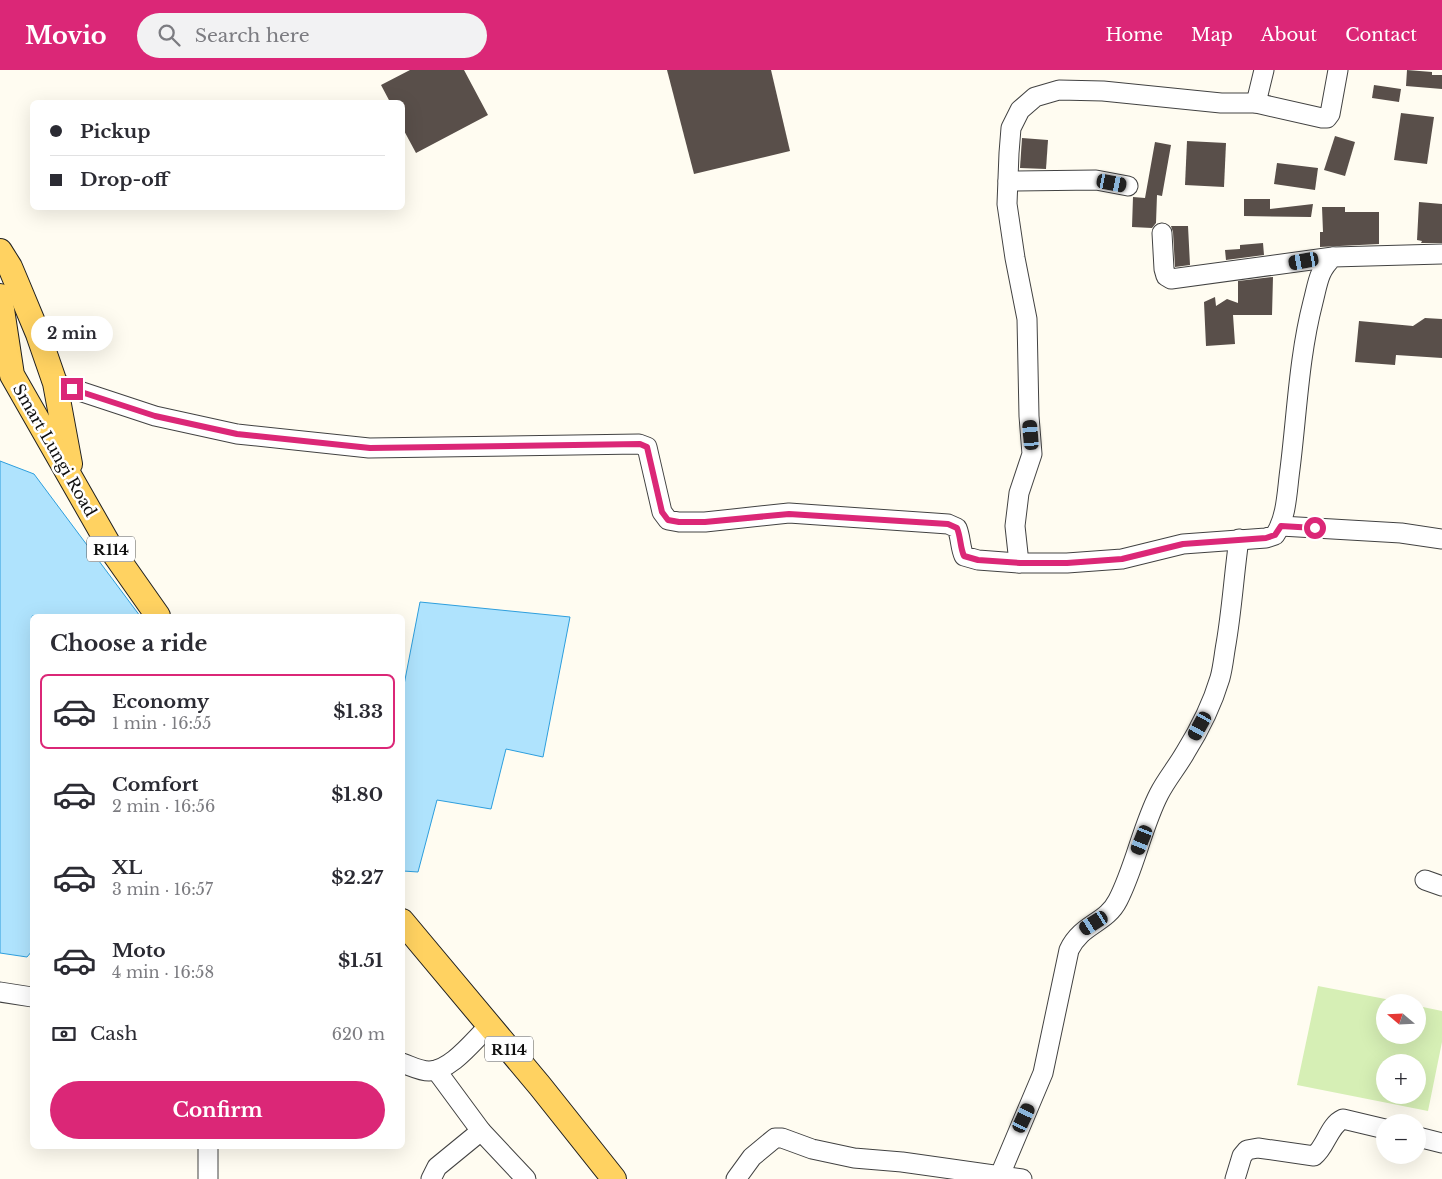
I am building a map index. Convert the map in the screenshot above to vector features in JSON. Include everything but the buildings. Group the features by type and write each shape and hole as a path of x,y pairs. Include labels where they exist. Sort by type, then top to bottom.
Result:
{"main road":[{"name":"R114","path":"0,251 10,267 38,334 54,384 68,451 71,477"},
{"name":"Smart Lungi Road","path":"0,296 12,375 113,552 157,614"},
{"name":"R114","path":"405,925 540,1086 614,1179"}],"street":[{"path":"1256,103 1264,70"},
{"path":"1020,563 1015,526 1019,493 1032,454 1026,319 1012,240 1008,204 1008,181 1012,128 1020,110 1036,97 1059,90 1102,91 1220,103 1256,103 1327,118 1330,114 1338,70"},
{"path":"1008,181 1096,180 1128,186"},
{"path":"1162,232 1164,269 1166,276 1171,279 1333,257 1442,254"},
{"path":"54,384 155,416 237,434 370,448 640,444 647,447 662,512 668,520 705,522 789,514 941,524 957,528 960,536 960,548 964,556 978,560 1020,563 1067,563 1122,559 1183,544 1266,538 1275,535 1281,526 1286,495 1307,324 1320,274 1324,265 1333,257"},
{"path":"1281,526 1401,533 1442,539"},
{"path":"991,1176 1043,1073 1069,950 1078,935 1085,928 1109,914 1118,901 1159,794 1185,754 1208,712 1221,676 1230,621 1239,539"},
{"path":"0,992 30,997"},
{"path":"405,1064 423,1070 436,1070 448,1065 489,1026"},
{"path":"436,1070 480,1131 526,1179"},
{"path":"1235,1179 1242,1156 1247,1150 1258,1148 1314,1156 1337,1123 1343,1119 1376,1128"},
{"path":"431,1179 437,1168 480,1131"},
{"path":"736,1179 752,1157 775,1138 782,1138 812,1148 854,1158 902,1162 1022,1179"},
{"path":"1426,1139 1442,1143"},
{"path":"208,1149 208,1179"}],"green space":[{"path":"1318,986 1376,997 1376,1044 1426,1044 1426,1008 1442,1011 1442,1042 1428,1111 1393,1104 1426,1104 1426,1054 1376,1054 1376,1101 1297,1085"}],"water":[{"path":"0,461 34,474 139,614 30,614 30,953 27,957 0,953"},
{"path":"420,602 570,617 543,757 506,749 491,809 437,800 418,872 405,871 405,680"}],"route":[{"path":"72,389 155,416 237,434 370,448 640,444 647,447 663,516 668,520 705,522 789,514 948,524 957,528 960,536 960,548 964,556 978,560 1020,563 1067,563 1122,559 1183,544 1266,538 1275,535 1281,526 1315,528"}]}
